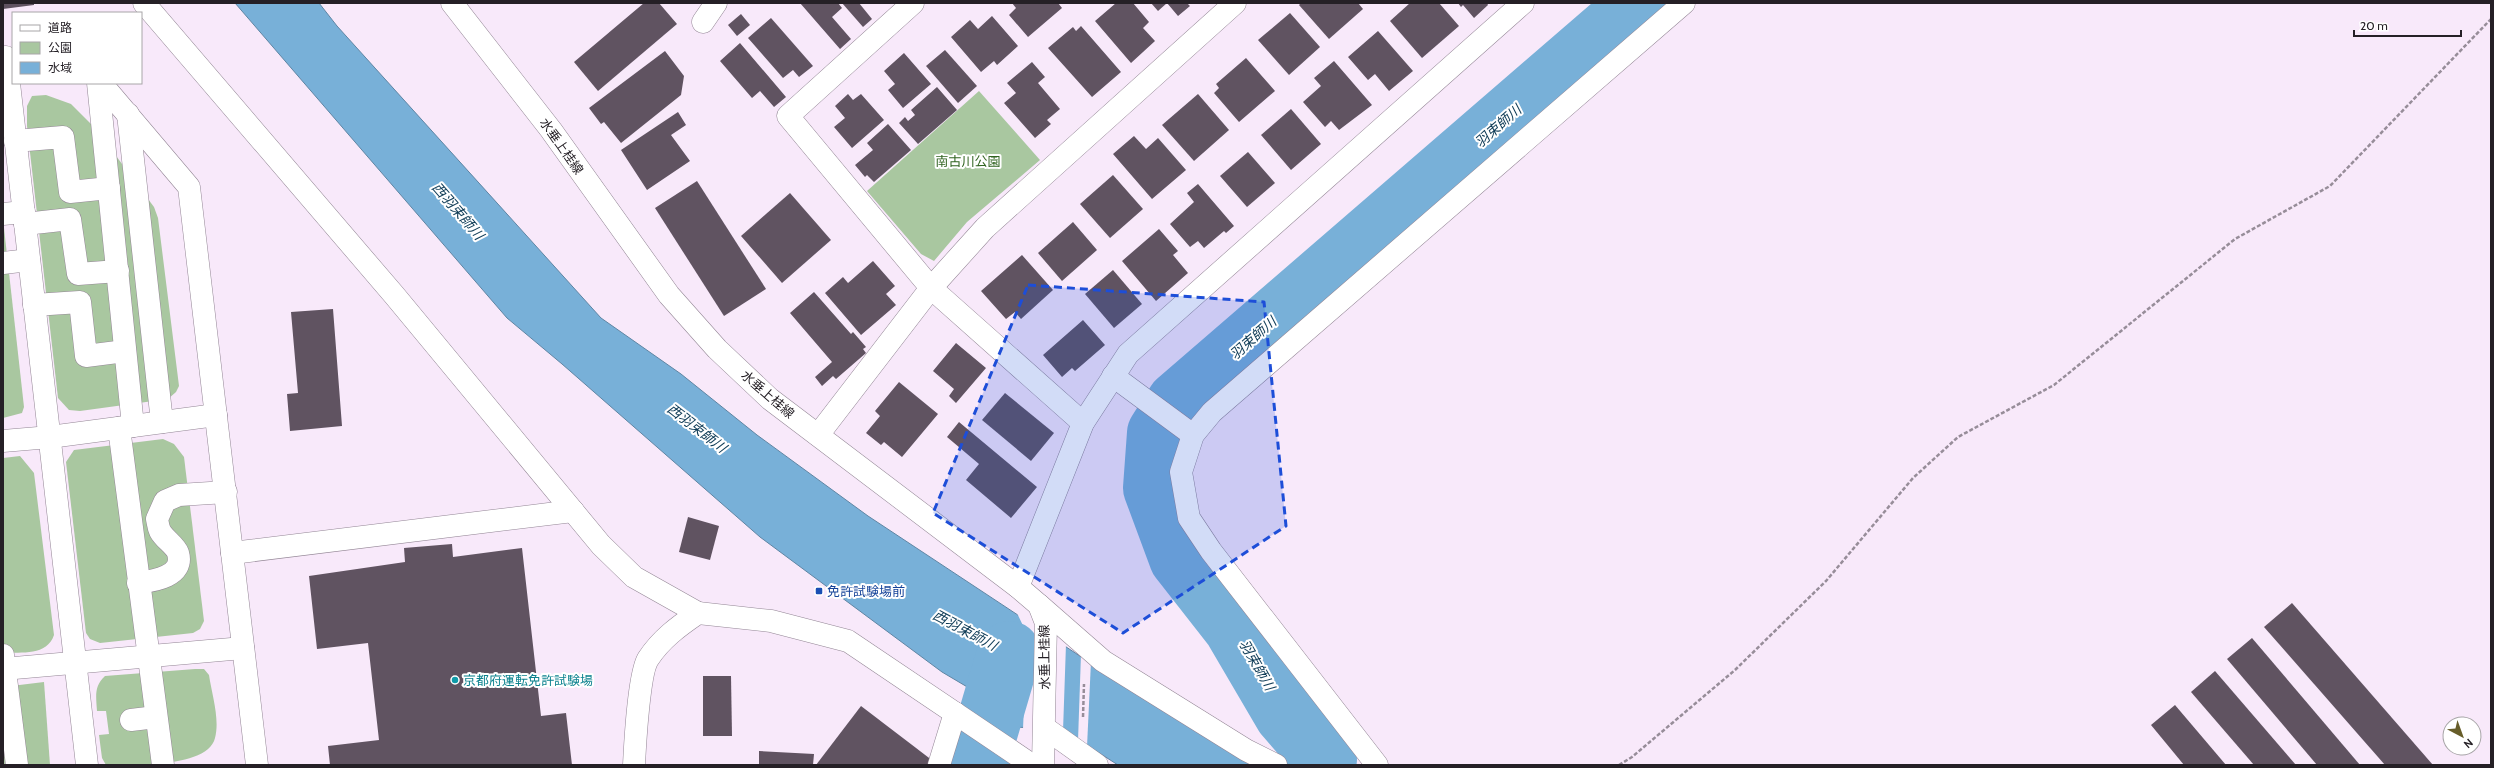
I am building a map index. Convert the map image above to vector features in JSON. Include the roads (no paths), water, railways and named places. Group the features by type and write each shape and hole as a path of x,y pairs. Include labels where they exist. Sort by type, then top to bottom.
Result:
{"street":[{"path":"144,3 385,284 601,545 634,577 698,613 771,621 848,641 958,715 1023,762"},
{"name":"水垂上桂線","path":"452,3 551,130 669,295 717,349 770,399 1018,587 1042,614 1045,733 1043,765"},
{"path":"703,22 716,3"},
{"path":"913,3 788,116 931,288 1083,423"},
{"path":"818,435 931,288 985,228 1235,3"},
{"path":"1018,587 1083,423 1128,354 1523,3"},
{"path":"1377,765 1211,551 1189,518 1181,472 1193,435 1218,406 1684,3"},
{"path":"7,57 15,141 17,216 29,260 87,765"},
{"path":"99,84 125,351 126,427 138,583 163,765"},
{"path":"100,84 128,114 189,187 257,765"},
{"path":"128,114 162,422"},
{"path":"15,141 63,137 70,192 109,188"},
{"path":"17,216 70,219 78,274 118,271"},
{"path":"3,262 29,260"},
{"path":"34,305 80,302 86,356 125,351"},
{"path":"1113,376 1193,435"},
{"path":"3,441 50,437 216,415"},
{"path":"138,583 162,580 173,572 178,563 178,554 160,531 157,519 165,501 179,495 226,492"},
{"path":"232,553 573,510"},
{"path":"634,765 638,709 647,660 672,631 698,613"},
{"path":"1042,614 1103,661 1246,750 1276,765"},
{"path":"17,765 4,664 75,663 243,648"},
{"path":"939,765 958,715"},
{"path":"131,720 156,717"},
{"path":"1045,733 1097,765"}],"water":[{"name":"西羽束師川","path":"235,3 319,3 337,26 601,318 681,374 757,435 868,516 1098,668 1252,765 1118,765 1062,729 1013,727 986,705 966,765 952,765 969,688 942,672 760,537 562,364 507,318"},
{"path":"1307,696 1334,733 1331,754 1321,762 1300,756 1276,722"}],"waterway":[{"name":"羽束師川","path":"1325,759 1286,714 1235,627 1181,558 1155,488 1159,433 1178,403 1641,3"},
{"path":"976,765 1009,653"}],"place":[{"name":"免許試験場前","path":"819,591"},
{"name":"京都府運転免許試験場","path":"455,680"}],"park label":[{"name":"南古川公園","path":"968,161"}]}
